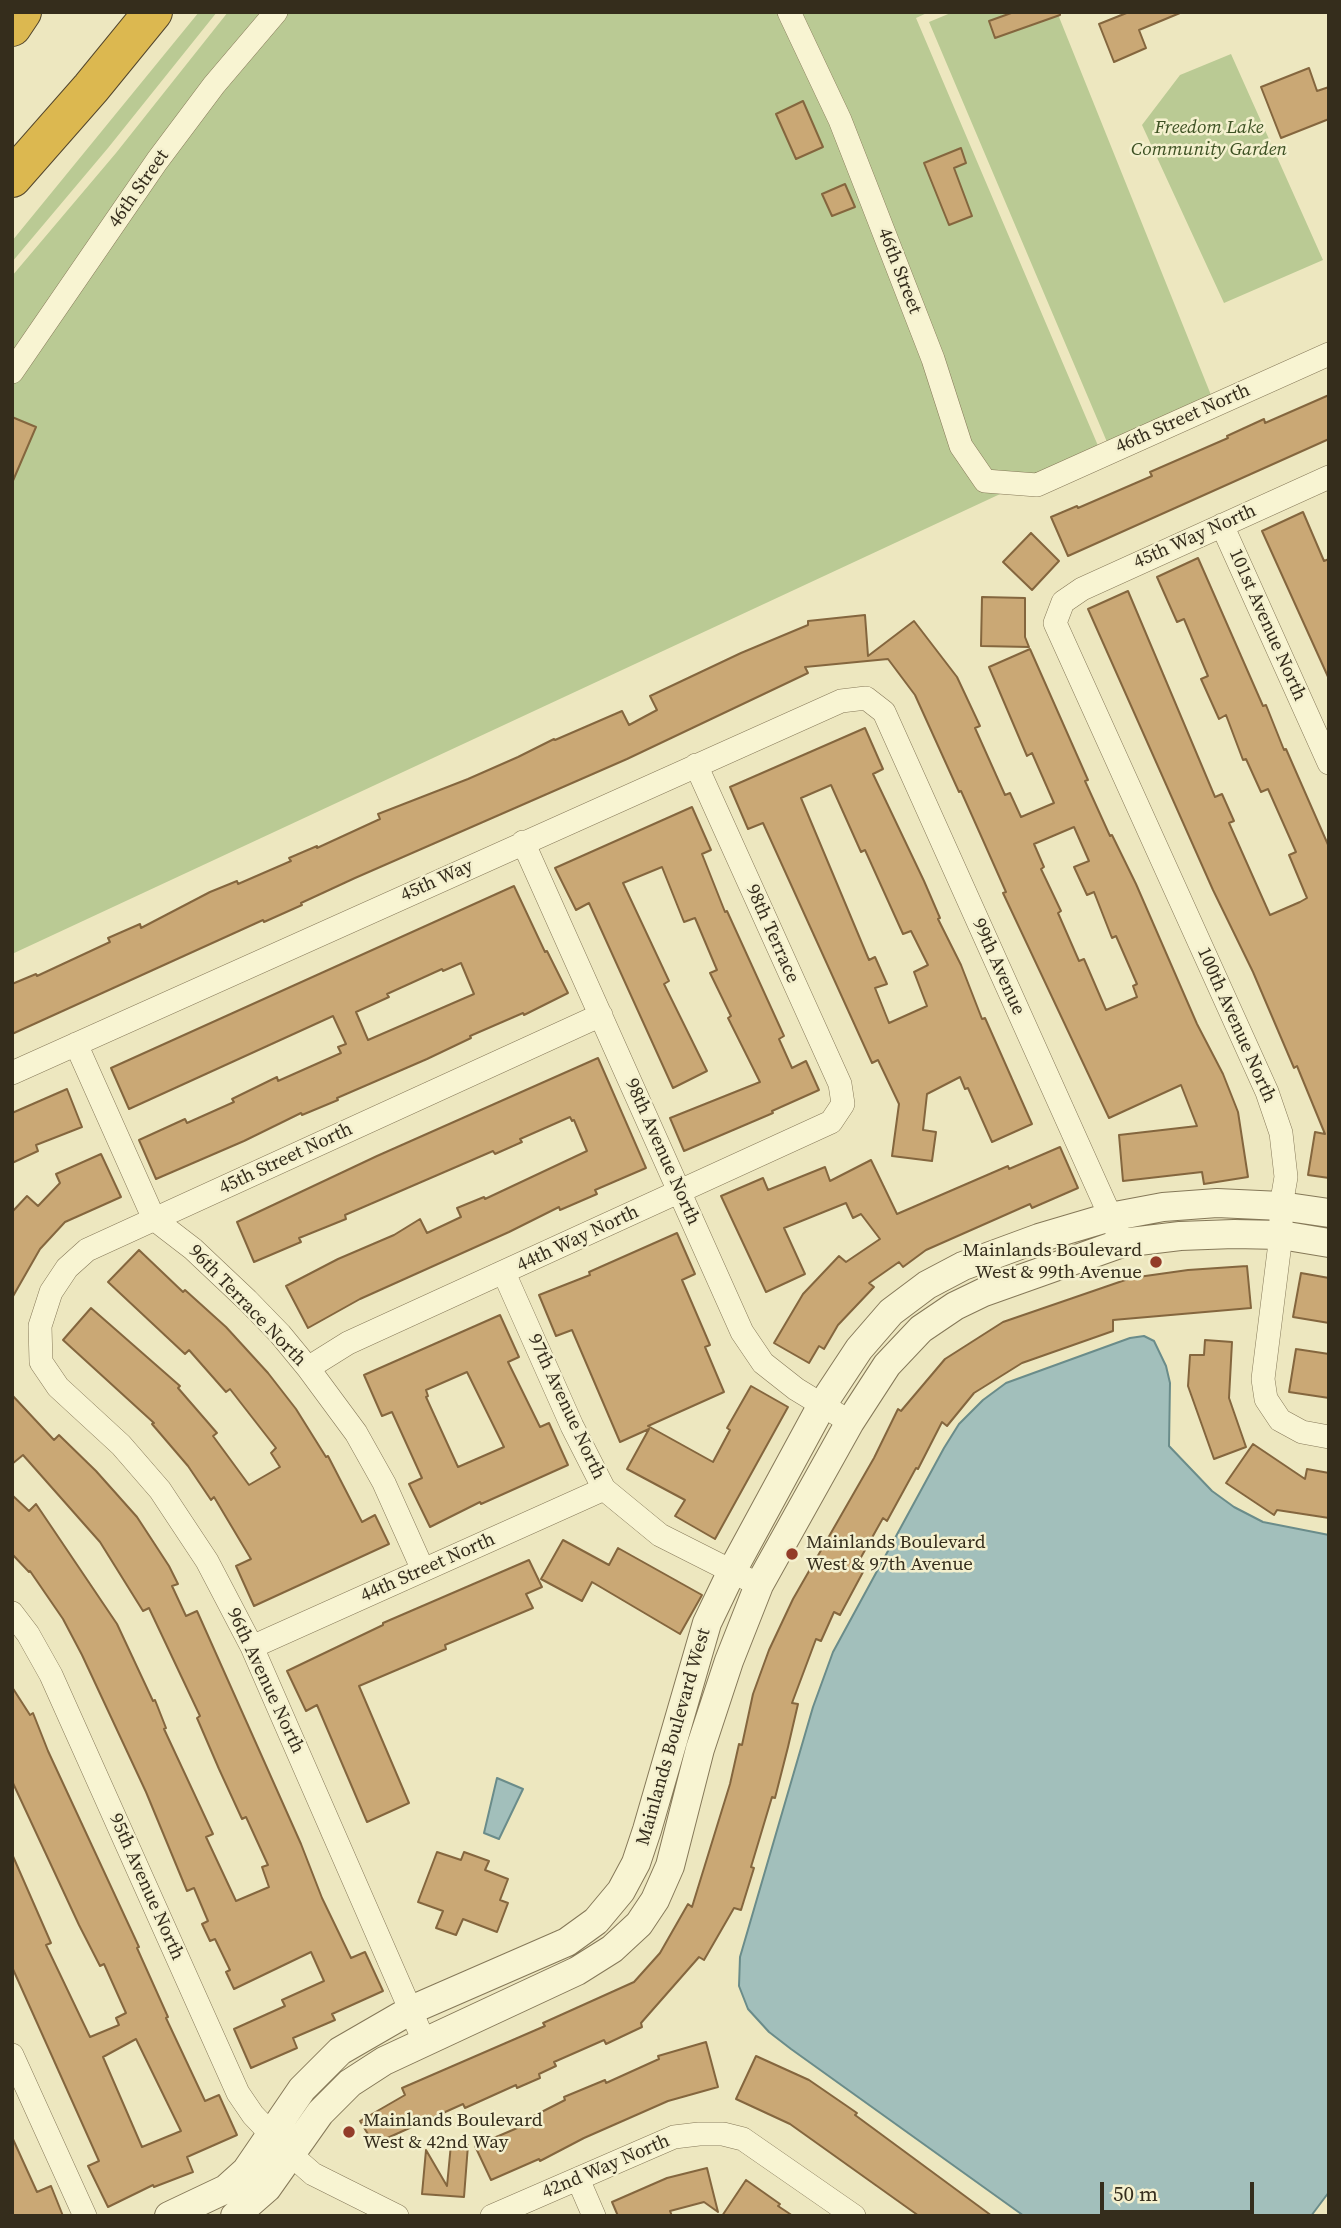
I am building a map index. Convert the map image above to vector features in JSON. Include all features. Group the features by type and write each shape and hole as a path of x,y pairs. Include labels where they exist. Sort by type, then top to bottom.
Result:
{"highway":[{"path":"12,27 22,12"},
{"path":"12,178 153,12"}],"street":[{"name":"46th Street","path":"12,372 166,150 214,85 276,12"},
{"name":"46th Street","path":"789,12 840,120 933,359 961,446 985,481 1037,485"},
{"name":"46th Street North","path":"1037,485 1329,354"},
{"name":"45th Way North","path":"1063,602 1082,589 1329,477"},
{"name":"101st Avenue North","path":"1222,525 1329,763"},
{"name":"100th Avenue North","path":"1063,602 1055,623 1267,1092 1282,1144 1286,1177 1262,1379 1266,1399 1280,1420 1302,1432 1329,1437"},
{"name":"45th Way","path":"12,1073 841,701 866,698"},
{"name":"99th Avenue","path":"866,698 884,712 1122,1243"},
{"name":"98th Terrace","path":"696,765 840,1084 843,1104"},
{"name":"98th Avenue North","path":"523,842 743,1332 763,1363 796,1389 850,1422"},
{"name":"45th Street North","path":"41,1362 40,1326 51,1292 67,1268 87,1250 601,1015"},
{"name":"96th Terrace North","path":"76,1044 155,1219 193,1249 247,1300 308,1368 356,1433 379,1473 423,1570"},
{"name":"44th Way North","path":"308,1368 348,1343 831,1122 843,1104"},
{"name":"Mainlands Boulevard West","path":"169,2216 226,2189 246,2171 302,2089 340,2051 411,2010 567,1942 596,1921 621,1891 636,1863 648,1830 707,1623 732,1571 822,1405 859,1349 891,1312 927,1285 962,1266 1039,1238 1111,1217 1163,1207 1217,1203 1281,1206 1329,1213"},
{"name":"Mainlands Boulevard West","path":"235,2216 267,2188 320,2113 350,2083 384,2061 424,2041 577,1970 612,1949 639,1924 670,1866 700,1749 729,1661 759,1585 850,1422 887,1365 921,1329 956,1306 984,1292 1122,1243 1180,1237 1281,1235 1329,1243"},
{"name":"97th Avenue North","path":"505,1273 572,1426 604,1489 660,1535 759,1585"},
{"name":"96th Avenue North","path":"41,1362 58,1387 121,1446 160,1490 207,1561 252,1647 424,2041"},
{"name":"44th Street North","path":"252,1647 604,1489"},
{"name":"95th Avenue North","path":"12,1613 51,1675 238,2093 253,2115 290,2154"},
{"path":"12,2055 85,2216"},
{"name":"42nd Way North","path":"492,2216 674,2137 723,2134 752,2145 854,2216"},
{"path":"290,2154 313,2174 397,2216"},
{"path":"578,2179 594,2216"}],"green space":[{"path":"199,12 217,12 12,262 12,241"},
{"path":"228,12 929,12 916,18 1099,448 12,954 12,276 116,153"},
{"path":"953,12 1057,12 1211,395 1107,442 929,22"},
{"name":"Freedom Lake Community Garden","path":"1231,54 1323,260 1224,303 1142,125 1180,75"}],"water":[{"path":"1144,1336 1154,1341 1166,1366 1170,1383 1169,1446 1212,1491 1234,1507 1263,1522 1329,1535 1329,2192 1311,2216 1024,2216 769,2032 748,2009 739,1986 740,1957 813,1707 833,1652 944,1448 959,1424 983,1400 1006,1383 1130,1338"},
{"path":"497,1778 523,1789 499,1839 484,1833"}],"building":[{"path":"1014,12 1060,12 1060,15 995,38 989,21"},
{"path":"1129,12 1180,13 1139,30 1146,48 1114,62 1099,24"},
{"path":"1309,68 1317,91 1329,87 1329,119 1281,138 1261,87"},
{"path":"803,101 823,147 796,159 776,114"},
{"path":"961,148 966,163 954,168 972,216 949,225 924,163"},
{"path":"845,184 855,207 832,216 822,194"},
{"path":"1329,395 1329,439 1068,556 1051,517 1152,476 1150,472 1264,419 1265,423"},
{"path":"12,417 36,427 12,483"},
{"path":"1303,512 1324,561 1329,559 1329,679 1262,531"},
{"path":"1031,533 1059,561 1032,590 1003,562"},
{"path":"1198,558 1329,847 1329,1178 1308,1175 1315,1132 1325,1134 1297,1066 1294,1068 1088,609 1128,591 1215,797 1222,794 1234,821 1229,823 1270,915 1300,902 1307,898 1289,855 1296,852 1268,789 1261,792 1246,759 1243,760 1226,715 1219,719 1201,679 1208,676 1184,619 1177,622 1157,577"},
{"path":"982,597 1025,598 1025,637 1029,647 981,646"},
{"path":"865,615 868,656 914,621 957,677 980,726 975,728 1005,795 1010,793 1021,817 1054,803 1032,753 1027,756 989,667 1030,649 1088,780 1085,781 1136,884 1197,1024 1223,1074 1238,1112 1248,1177 1204,1184 1202,1172 1123,1181 1119,1135 1197,1126 1181,1085 1109,1118 1003,893 1006,892 915,695 888,659 805,667 808,673 627,759 355,878 301,903 302,905 264,922 263,920 12,1034 12,984 36,974 37,976 110,942 108,938 140,924 141,928 210,892 237,881 238,884 291,861 289,858 380,819 378,814 468,779 554,739 622,711 629,725 657,710 650,696 808,625 808,621","holes":["1074,827 1089,861 1074,867 1087,895 1094,892 1112,938 1116,936 1137,984 1133,986 1137,997 1106,1010 1084,959 1079,961 1058,913 1061,911 1041,869 1044,867 1034,844"]},
{"path":"865,728 883,769 873,774 924,881 982,1019 985,1018 1032,1124 992,1142 968,1088 965,1089 960,1077 927,1094 923,1130 936,1132 932,1161 892,1156 899,1104 878,1060 872,1063 763,823 748,829 730,787","holes":["831,785 861,852 865,850 903,934 911,931 928,965 914,972 927,1006 889,1023 875,988 887,984 875,957 869,960 801,798"]},
{"path":"692,807 711,850 702,854 725,912 727,911 784,1036 779,1039 792,1068 806,1061 819,1090 684,1151 670,1118 760,1082 728,1018 731,1016 710,973 717,970 695,918 684,922 662,867 623,883 669,981 664,984 707,1071 673,1088 589,903 576,910 555,868"},
{"path":"514,886 568,993 524,1015 523,1013 470,1036 471,1038 427,1059 337,1098 338,1100 302,1115 301,1113 156,1179 139,1140 185,1119 187,1123 234,1102 232,1099 277,1077 278,1081 341,1053 338,1047 346,1044 333,1016 129,1109 111,1068","holes":["461,963 474,994 368,1040 356,1012 389,997 387,994"]},
{"path":"598,1058 646,1168 595,1190 597,1194 560,1210 559,1207 360,1299 308,1328 286,1286 338,1259 394,1235 420,1219 427,1233 461,1217 457,1208 484,1197 485,1199 587,1151 574,1120 570,1117 520,1139 522,1142 495,1154 493,1151 345,1215 346,1219 299,1238 301,1242 254,1262 237,1222 377,1156"},
{"path":"67,1089 82,1127 36,1145 38,1151 12,1163 12,1113"},
{"path":"1060,1147 1078,1188 1032,1208 1030,1204 926,1250 903,1267 899,1262 869,1283 874,1287 838,1325 824,1349 819,1346 809,1363 774,1343 803,1294 839,1256 846,1262 880,1239 861,1214 853,1218 846,1203 784,1228 805,1274 766,1292 721,1196 763,1178 768,1190 825,1167 830,1181 871,1160 897,1214 1008,1166 1009,1169"},
{"path":"101,1154 121,1197 65,1222 40,1249 12,1298 12,1212 27,1196 38,1206 60,1183 56,1174"},
{"path":"677,1233 695,1274 682,1280 710,1345 705,1347 724,1392 648,1426 713,1462 730,1430 727,1428 751,1386 788,1407 715,1539 675,1516 685,1500 627,1469 649,1429 620,1442 572,1330 556,1336 539,1295 590,1275 589,1272"},
{"path":"139,1250 183,1292 185,1290 226,1327 268,1373 296,1409 326,1457 328,1456 362,1522 375,1515 389,1544 254,1606 236,1566 251,1559 214,1497 211,1500 188,1466 152,1424 154,1423 63,1340 91,1308 180,1386 178,1388 217,1433 213,1436 249,1485 280,1467 271,1453 276,1448 230,1389 226,1392 189,1350 185,1354 108,1282"},
{"path":"1247,1266 1251,1308 1113,1320 1113,1331 1022,1363 974,1393 947,1426 942,1422 918,1469 916,1468 887,1521 883,1518 855,1568 863,1572 840,1615 834,1612 821,1641 816,1639 792,1703 798,1704 788,1747 775,1798 772,1797 751,1867 754,1868 741,1910 734,1908 704,1960 699,1957 641,2023 642,2027 606,2044 604,2040 554,2062 556,2066 539,2074 540,2078 517,2088 516,2085 465,2108 463,2104 374,2144 360,2121 405,2095 402,2088 545,2026 543,2023 634,1982 660,1953 688,1904 692,1907 730,1784 739,1744 742,1745 753,1694 769,1650 793,1599 874,1458 898,1409 901,1411 945,1359 1003,1322 1131,1278"},
{"path":"1301,1273 1329,1278 1329,1323 1293,1317"},
{"path":"500,1315 519,1357 508,1362 540,1427 549,1423 568,1465 481,1504 480,1502 430,1527 409,1484 422,1478 392,1412 382,1416 364,1375","holes":["467,1372 504,1447 458,1467 426,1397 426,1390"]},
{"path":"1205,1340 1232,1342 1229,1398 1246,1447 1214,1459 1188,1386 1190,1355 1204,1355"},
{"path":"1296,1349 1329,1354 1329,1398 1289,1392"},
{"path":"12,1395 54,1440 59,1435 96,1471 137,1517 169,1566 178,1584 172,1586 186,1616 197,1611 301,1844 322,1898 351,1958 365,1952 383,1991 332,2014 335,2020 293,2038 297,2048 251,2068 234,2029 285,2006 282,2000 324,1981 311,1952 234,1989 226,1972 230,1970 215,1939 210,1941 202,1924 208,1921 194,1888 187,1891 146,1792 82,1655 63,1619 30,1571 12,1554 12,1495 29,1511 36,1504 117,1624 153,1701 155,1700 166,1728 164,1729 213,1834 206,1837 236,1901 269,1887 262,1867 268,1865 246,1817 242,1819 197,1718 200,1716 149,1608 143,1611 100,1542 23,1455 12,1464"},
{"path":"1253,1444 1305,1479 1307,1469 1329,1473 1329,1518 1277,1510 1274,1515 1226,1483"},
{"path":"563,1540 609,1565 618,1548 702,1595 680,1634 592,1582 582,1601 541,1579"},
{"path":"529,1560 542,1587 526,1594 533,1608 445,1645 446,1649 359,1686 409,1803 367,1822 317,1705 306,1711 287,1671 383,1623"},
{"path":"12,1687 30,1715 33,1713 205,2101 219,2095 237,2135 187,2157 193,2172 154,2187 153,2185 108,2207 88,2166 99,2161 12,1967 12,1854 51,1943 46,1945 90,2037 119,2025 116,2018 126,2013 104,1964 100,1966 79,1925 12,1781","holes":["136,2039 181,2131 142,2147 103,2057"]},
{"path":"437,1852 461,1860 464,1852 489,1861 485,1870 508,1879 500,1900 508,1903 497,1932 463,1919 456,1935 436,1928 443,1911 418,1902"},
{"path":"706,2042 718,2087 668,2101 584,2138 540,2161 539,2159 491,2180 475,2146 522,2126 520,2123 565,2100 564,2097 605,2080 606,2083 659,2059 658,2056"},
{"path":"756,2056 809,2080 857,2113 855,2115 992,2216 919,2216 790,2124 736,2099"},
{"path":"12,2137 37,2192 51,2186 63,2216 12,2216"},
{"path":"451,2144 468,2145 464,2197 422,2194 426,2150 447,2186"},
{"path":"707,2168 718,2212 704,2202 670,2211 672,2216 618,2216 612,2202 667,2178"},
{"path":"746,2180 780,2204 778,2206 793,2216 722,2216"}],"place":[{"name":"Mainlands Boulevard West & 99th Avenue","path":"1156,1262"},
{"name":"Mainlands Boulevard West & 97th Avenue","path":"792,1554"},
{"name":"Mainlands Boulevard West & 42nd Way","path":"349,2132"}]}
